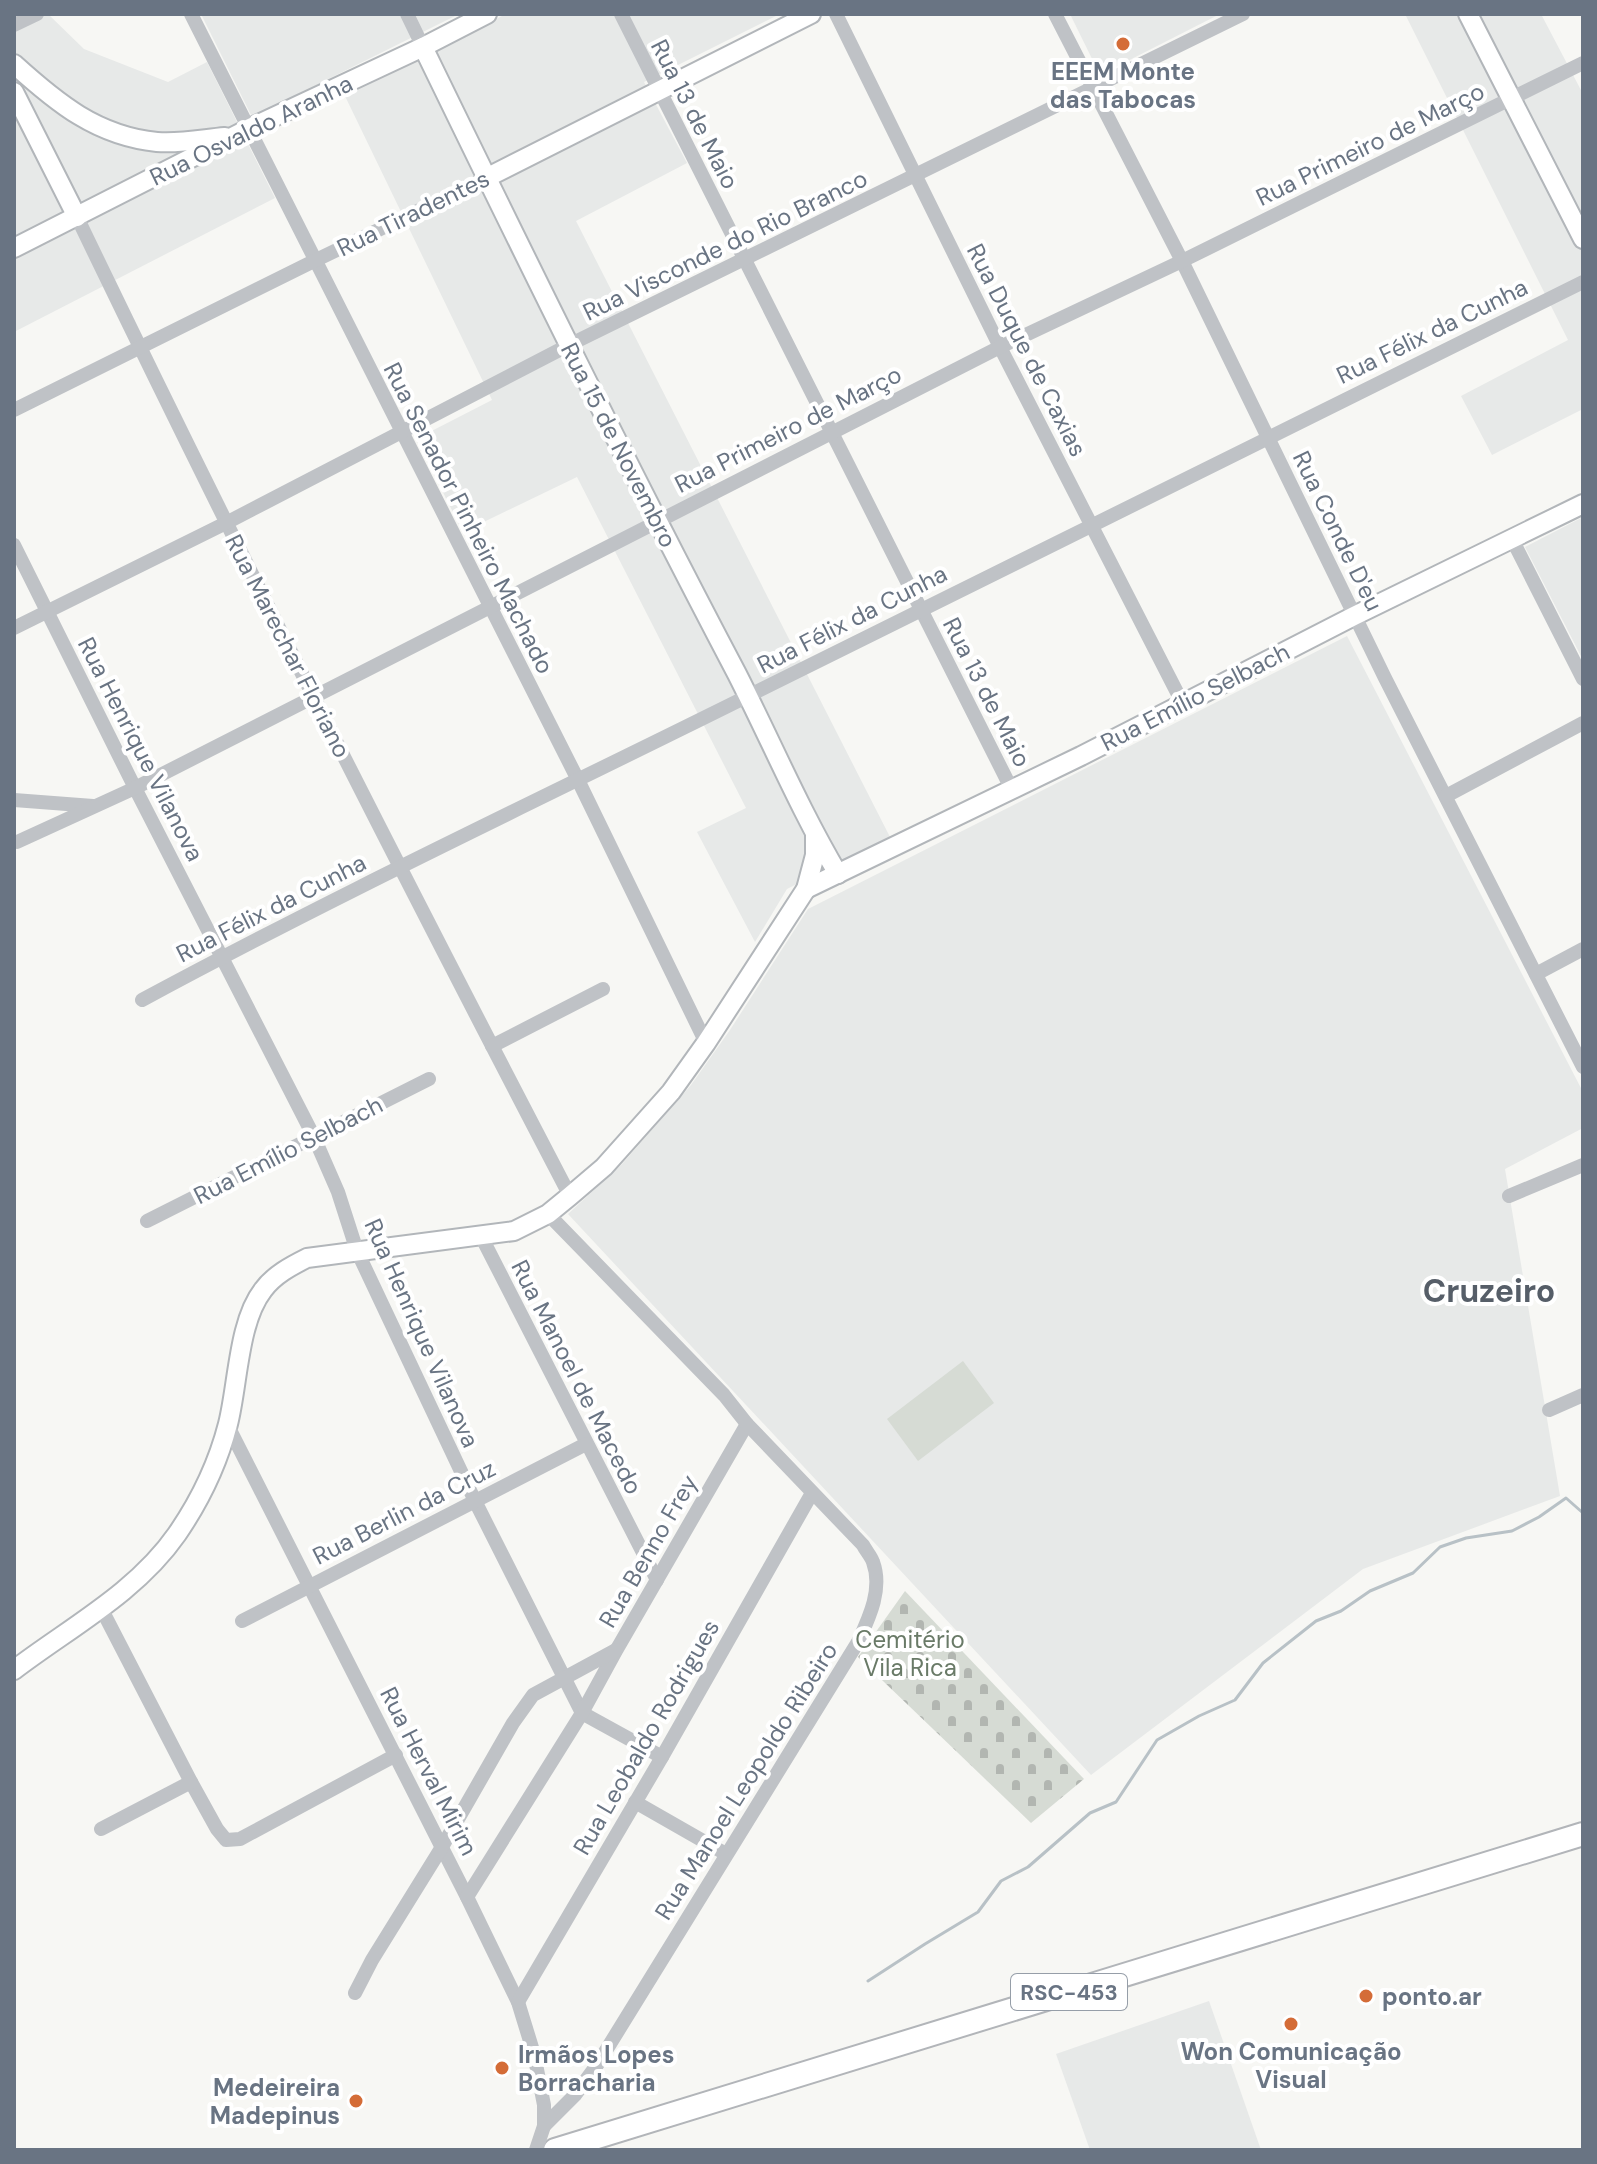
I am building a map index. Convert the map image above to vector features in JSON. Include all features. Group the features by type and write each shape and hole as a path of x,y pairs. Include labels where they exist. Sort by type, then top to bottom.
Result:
{"highway":[{"name":"RSC-453","path":"555,2150 1583,1834"}],"main road":[{"name":"Rua Osvaldo Aranha","path":"14,248 242,132 487,14"},
{"name":"Rua Tiradentes","path":"486,178 811,14"},
{"path":"1468,14 1583,239"},
{"name":"Rua 15 de Novembro","path":"423,47 656,521 748,696 815,836 838,874"},
{"path":"14,64 46,93 87,121 123,136 180,142 242,132"},
{"name":"Rua Marechar Floriano","path":"14,92 77,217"},
{"path":"180,142 187,151 188,161"},
{"name":"Rua Emílio Selbach","path":"806,889 1012,790 1354,616 1583,504"},
{"path":"14,1670 101,1608 147,1569 176,1536 204,1490 228,1426 247,1323 262,1290 285,1269 307,1258 514,1231 548,1214 570,1196 604,1167 671,1092 706,1043 806,889 815,855 815,836"}],"street":[{"path":"14,25 37,14"},
{"name":"Rua Senador Pinheiro Machado","path":"191,14 242,132 314,261 401,431 578,780 706,1043"},
{"name":"Rua 15 de Novembro","path":"407,14 423,47"},
{"name":"Rua 13 de Maio","path":"621,14 1012,790"},
{"name":"Rua Duque de Caxias","path":"836,14 1000,347 1183,704"},
{"name":"Rua Conde D'eu","path":"1055,14 1182,261 1354,616 1583,1067"},
{"name":"Rua Visconde do Rio Branco","path":"14,628 226,523 569,345 1243,14"},
{"name":"Rua Primeiro de Março","path":"17,842 135,788 1000,347 1583,63"},
{"name":"Rua Tiradentes","path":"14,410 486,178"},
{"name":"Rua Marechar Floriano","path":"77,217 226,523 570,1196"},
{"name":"Rua Félix da Cunha","path":"142,1000 400,867 1583,282"},
{"path":"1512,539 1583,679"},
{"name":"Rua Henrique Vilanova","path":"14,545 314,1137 338,1192 357,1251 475,1501 582,1713"},
{"path":"1446,796 1583,723"},
{"path":"14,800 96,806"},
{"path":"1536,974 1583,949"},
{"path":"492,1046 603,989"},
{"name":"Rua Emílio Selbach","path":"147,1221 429,1079"},
{"path":"1509,1196 1583,1165"},
{"name":"Rua Manoel Leopoldo Ribeiro","path":"544,2126 575,2095 597,2065 858,1642 871,1612 876,1582 873,1563 863,1545 747,1424 724,1395 548,1214"},
{"name":"Rua Manoel de Macedo","path":"481,1236 657,1580"},
{"path":"1549,1410 1583,1395"},
{"name":"Rua Benno Frey","path":"355,1993 513,1723 533,1695 617,1649 747,1424"},
{"name":"Rua Herval Mirim","path":"228,1426 518,2002 534,2054 544,2105 544,2126 536,2150"},
{"name":"Rua Berlin da Cruz","path":"242,1621 586,1444"},
{"name":"Rua Leobaldo Rodrigues","path":"518,2002 812,1493"},
{"path":"101,1608 191,1782 226,1840 240,1839 396,1755"},
{"path":"467,1897 582,1713 617,1649"},
{"path":"582,1713 662,1757"},
{"path":"101,1829 191,1782"},
{"path":"635,1802 726,1854"}],"shaded area":[{"path":"14,14 48,14 84,49 168,82 207,62 275,198 14,332"},
{"path":"201,14 459,14 252,117"},
{"path":"506,14 780,14 644,82 687,163 576,221 890,837 787,889 755,942 697,832 746,808 577,477 463,532 416,439 492,400 344,94"},
{"name":"EEEM Monte das Tabocas","path":"1070,14 1220,14 1100,75"},
{"path":"1405,14 1541,14 1583,94 1583,409 1492,455 1461,396 1568,340"},
{"path":"1583,517 1583,660 1525,547"},
{"path":"1347,636 1583,1092 1583,1128 1505,1169 1560,1496 1363,1569 1091,1775 568,1214 622,1164 691,1085 808,909"},
{"path":"1209,2001 1261,2150 1090,2150 1056,2054"}],"green space":[{"path":"963,1361 994,1403 918,1461 887,1419"},
{"name":"Cemitério Vila Rica","path":"905,1591 1084,1779 1031,1823 858,1657"}],"waterway":[{"path":"868,1981 978,1912 1001,1881 1028,1867 1090,1813 1116,1802 1157,1740 1235,1700 1263,1663 1316,1621 1341,1611 1370,1591 1413,1573 1440,1547 1466,1538 1512,1531 1566,1498 1583,1513"}],"place":[{"name":"EEEM Monte das Tabocas","path":"1123,44"},
{"name":"ponto.ar","path":"1366,1996"},
{"name":"Won Comunicação Visual","path":"1291,2024"},
{"name":"Irmãos Lopes Borracharia","path":"502,2068"},
{"name":"Medeireira Madepinus","path":"356,2101"}],"district":[{"name":"Cruzeiro","path":"1489,1291"}]}
